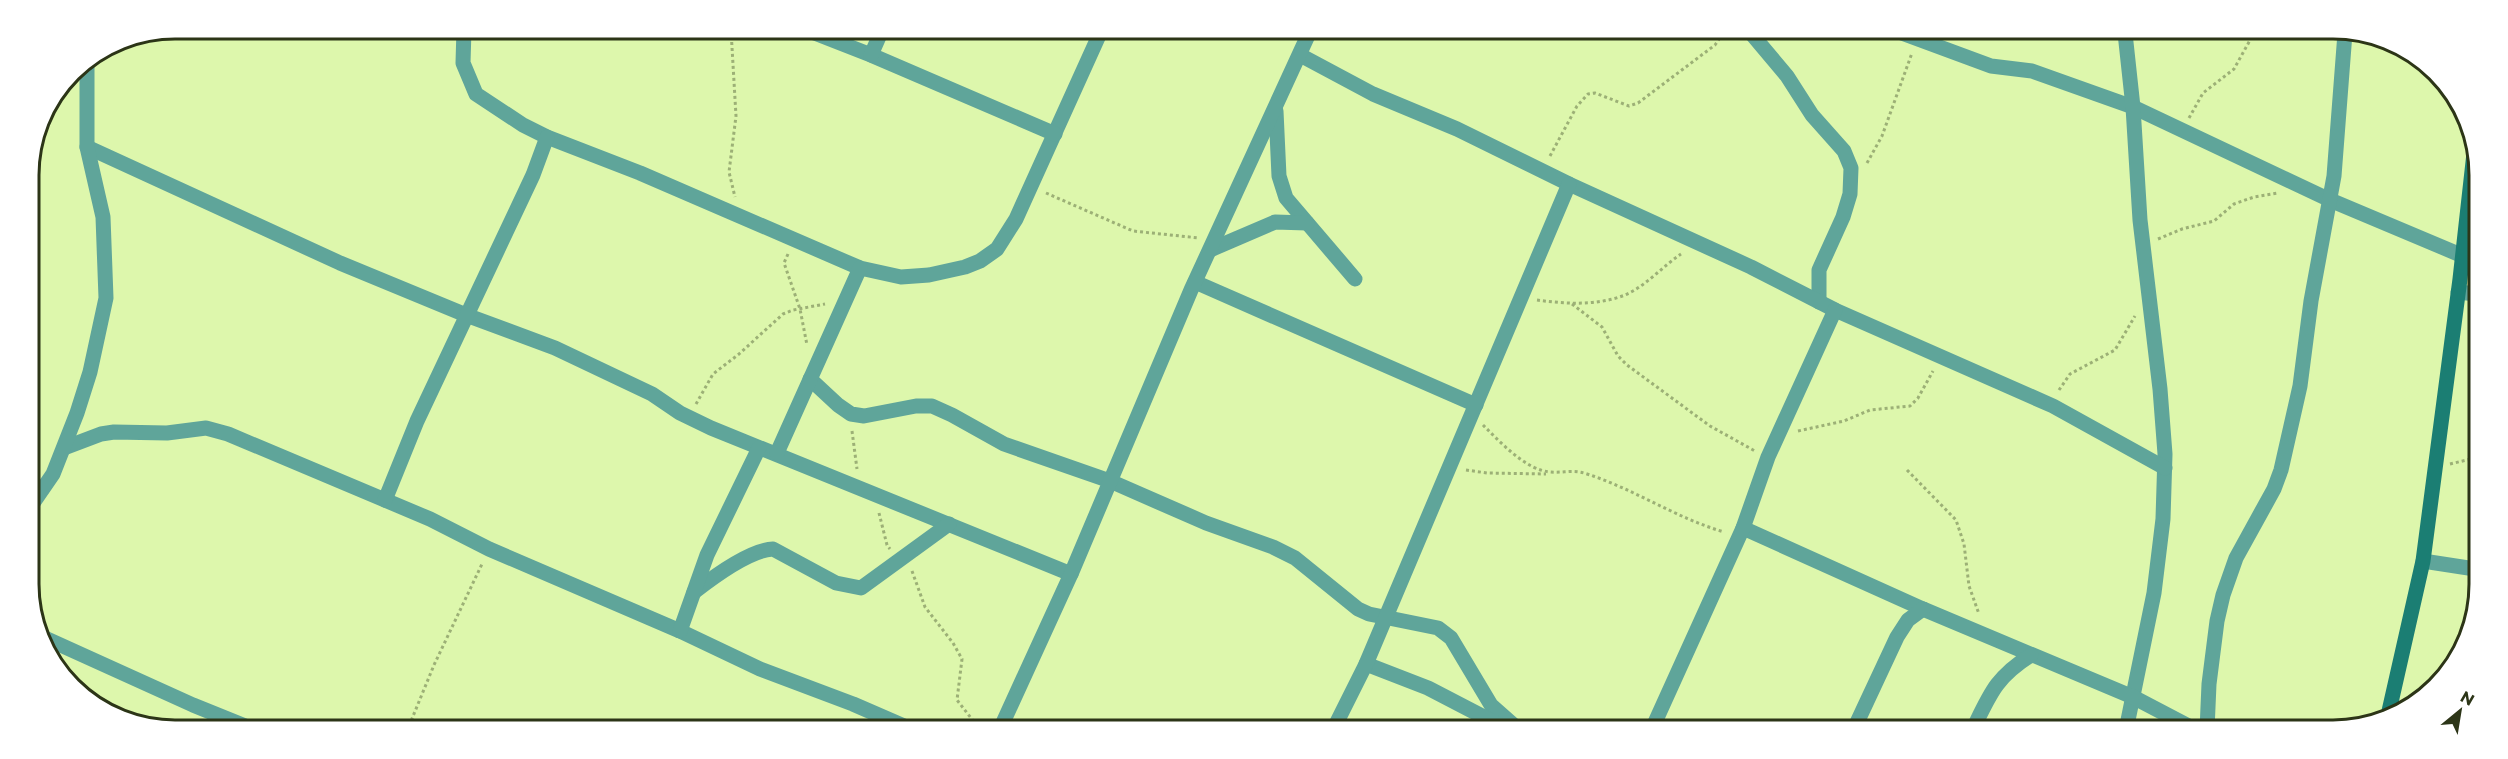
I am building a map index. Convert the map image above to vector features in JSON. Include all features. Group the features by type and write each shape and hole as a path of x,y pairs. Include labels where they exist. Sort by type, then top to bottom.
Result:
{"street":[{"path":"464,39 463,63 476,94 547,137 639,173 860,268 884,275 929,275 964,267 980,261 997,249 1005,238 1031,186 1097,39"},
{"path":"830,39 1054,135"},
{"path":"871,55 878,39"},
{"path":"1004,720 1071,574 1195,282 1307,39"},
{"path":"1756,39 1787,76 1818,123 1844,151 1851,168 1852,181 1843,217 1819,270 1819,302"},
{"path":"1928,39 1991,66 2032,71 2133,107 2330,200 2463,256"},
{"path":"2126,39 2133,107 2136,182 2160,389 2165,468 2163,519 2154,594 2128,720"},
{"path":"2207,720 2209,684 2217,621 2236,558 2274,489 2281,470 2300,386 2311,301 2330,200 2340,117 2345,40"},
{"path":"1300,55 1373,94 1457,129 1569,184 1751,267 1835,310 2053,406 2165,468"},
{"path":"39,494 53,474 64,448 90,372 106,298 103,217 87,147 87,72"},
{"path":"1275,108 1282,185 1286,198 1355,279"},
{"path":"385,500 417,421 533,175 547,137"},
{"path":"87,147 340,263 466,315 555,348 652,394 690,418 759,448 777,453 1071,574"},
{"path":"1338,720 1386,618 1569,184"},
{"path":"2390,708 2423,561 2469,200"},
{"path":"1212,245 1275,222 1307,223"},
{"path":"777,453 860,268"},
{"path":"1195,282 1474,410"},
{"path":"2458,291 2469,293"},
{"path":"1656,720 1742,532 1767,457 1835,310"},
{"path":"812,374 842,408 851,414 864,416 916,406 932,406 1004,444 1110,481 1206,523 1273,547 1294,558 1350,604 1369,614 1438,628 1451,638 1491,705 1508,720"},
{"path":"64,448 101,434 114,432 168,433 206,428 228,434 385,500 489,549 680,631 760,669 890,720"},
{"path":"680,631 707,555 759,448"},
{"path":"694,592 712,578 766,549 778,550 836,583 854,588 867,585 949,524"},
{"path":"1742,532 2133,697 2177,720"},
{"path":"2423,561 2469,568"},
{"path":"1858,720 1897,637 1908,620 1923,609"},
{"path":"51,641 230,720"},
{"path":"1977,720 1993,688 2003,676 2031,655"},
{"path":"1366,664 1428,688 1490,720"}],"path":[{"path":"732,39 736,116 729,172 732,189 744,218"},
{"path":"1542,171 1577,106 1588,94 1595,93 1629,106 1638,103 1714,45 1719,39"},
{"path":"1852,181 1866,165 1882,136 1928,39"},
{"path":"2182,129 2203,93 2234,69 2251,39"},
{"path":"2143,246 2181,229 2214,221 2234,204 2254,197 2274,195 2296,184"},
{"path":"1031,186 1133,231 1212,245"},
{"path":"798,241 784,263 800,309 812,374"},
{"path":"1521,298 1572,304 1601,301 1625,295 1697,243"},
{"path":"2053,406 2067,377 2115,350 2149,295"},
{"path":"690,418 713,374 783,314 845,301"},
{"path":"1572,304 1602,327 1618,356 1627,365 1710,426 1767,457"},
{"path":"1778,433 1815,429 1844,421 1870,410 1910,406 1918,398 1941,356"},
{"path":"842,408 850,426 855,465 872,493 886,545 911,569 924,607 962,658 957,700 973,720"},
{"path":"1474,410 1513,453 1530,465 1551,474"},
{"path":"2434,468 2469,459"},
{"path":"1450,466 1487,473 1551,474 1578,471 1635,492 1702,524 1742,532"},
{"path":"1907,470 1956,520 1967,562 1969,586 1990,638"},
{"path":"411,720 434,665 489,549"}]}
